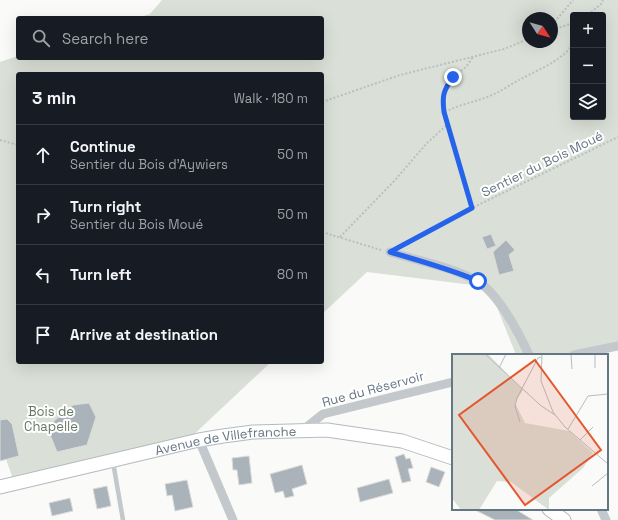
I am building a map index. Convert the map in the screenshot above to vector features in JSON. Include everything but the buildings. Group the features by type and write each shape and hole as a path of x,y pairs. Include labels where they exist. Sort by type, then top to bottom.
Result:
{"main road":[{"name":"Avenue de Villefranche","path":"0,487 200,440 253,432 327,430 402,441 452,458"},
{"path":"550,510 564,520"}],"street":[{"path":"390,252 461,274 478,281 492,294 507,314 528,354"},
{"path":"579,354 618,346"},
{"name":"Rue du Réservoir","path":"303,430 323,414 452,382"},
{"path":"200,440 233,520"},
{"path":"602,510 606,520"}],"lane":[{"path":"113,461 122,520"}],"path":[{"path":"558,18 573,0"},
{"path":"592,12 604,0"},
{"path":"558,28 570,24"},
{"path":"324,101 400,75 504,49 522,42"},
{"path":"444,112 454,107 492,95 554,62 570,48"},
{"path":"472,208 444,112 442,100 445,88 453,77 466,68 474,56"},
{"path":"339,238 396,179 426,144 448,124"},
{"name":"Sentier du Bois Moué","path":"390,252 472,208 618,137"},
{"path":"0,140 16,144"},
{"path":"324,233 390,252"}],"green space":[{"name":"Bois de Chapelle","path":"162,0 618,0 618,350 596,354 516,354 489,287 367,272 324,312 324,72 16,72 16,364 269,364 189,439 13,479 0,442 0,62 16,57 16,60 324,60 324,16 144,16 150,14"}],"route":[{"path":"453,77 445,88 442,100 444,112 472,208 390,252 461,274 478,281"}]}
